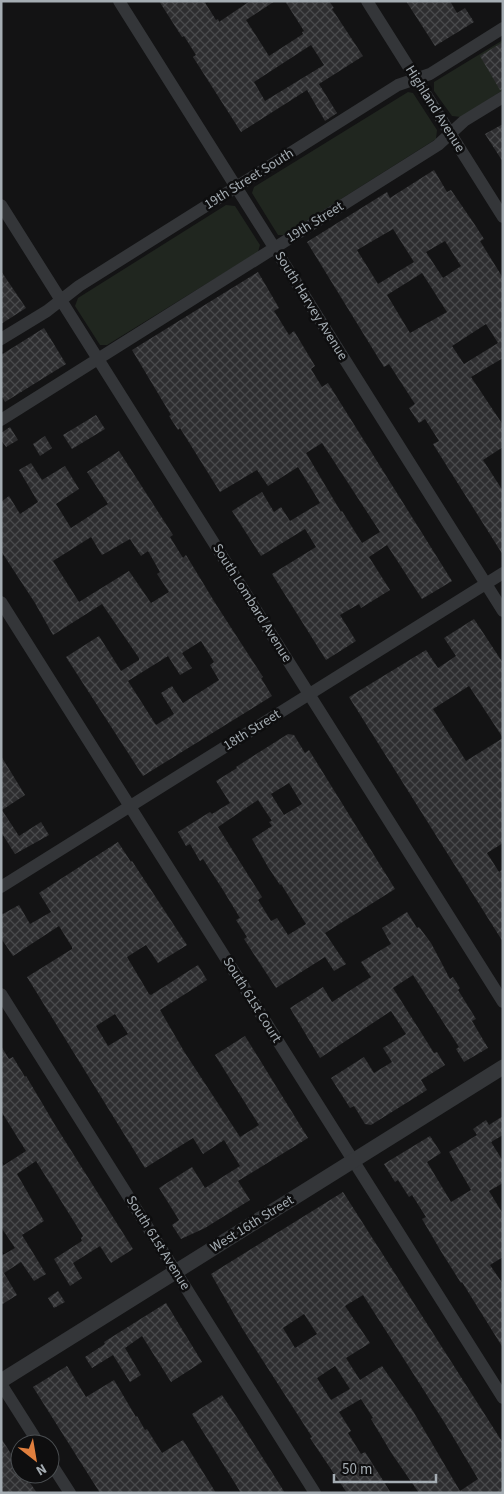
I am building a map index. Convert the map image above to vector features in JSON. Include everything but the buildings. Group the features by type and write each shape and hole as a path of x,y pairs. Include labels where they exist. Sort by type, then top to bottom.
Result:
{"street":[{"name":"South Harvey Avenue","path":"119,1 503,611"},
{"name":"Highland Avenue","path":"366,1 503,217"},
{"name":"19th Street South","path":"1,340 47,311 73,290 402,83 430,74 503,28"},
{"name":"19th Street","path":"1,420 438,145 464,122 503,97"},
{"name":"South Lombard Avenue","path":"1,205 503,1002"},
{"name":"18th Street","path":"1,887 503,572"},
{"name":"South 61st Court","path":"1,602 503,1398"},
{"name":"South 61st Avenue","path":"1,994 315,1493"},
{"name":"West 16th Street","path":"1,1383 176,1271 503,1067"},
{"path":"1,1383 33,1434"},
{"path":"60,1478 70,1493"}],"shaded area":[{"path":"503,40 503,90 461,117 452,116 434,91 434,82"},
{"path":"408,92 413,93 437,130 436,139 284,235 278,235 252,193 254,187"},
{"path":"226,205 235,206 260,245 258,252 107,345 100,345 75,306 78,298"}]}
